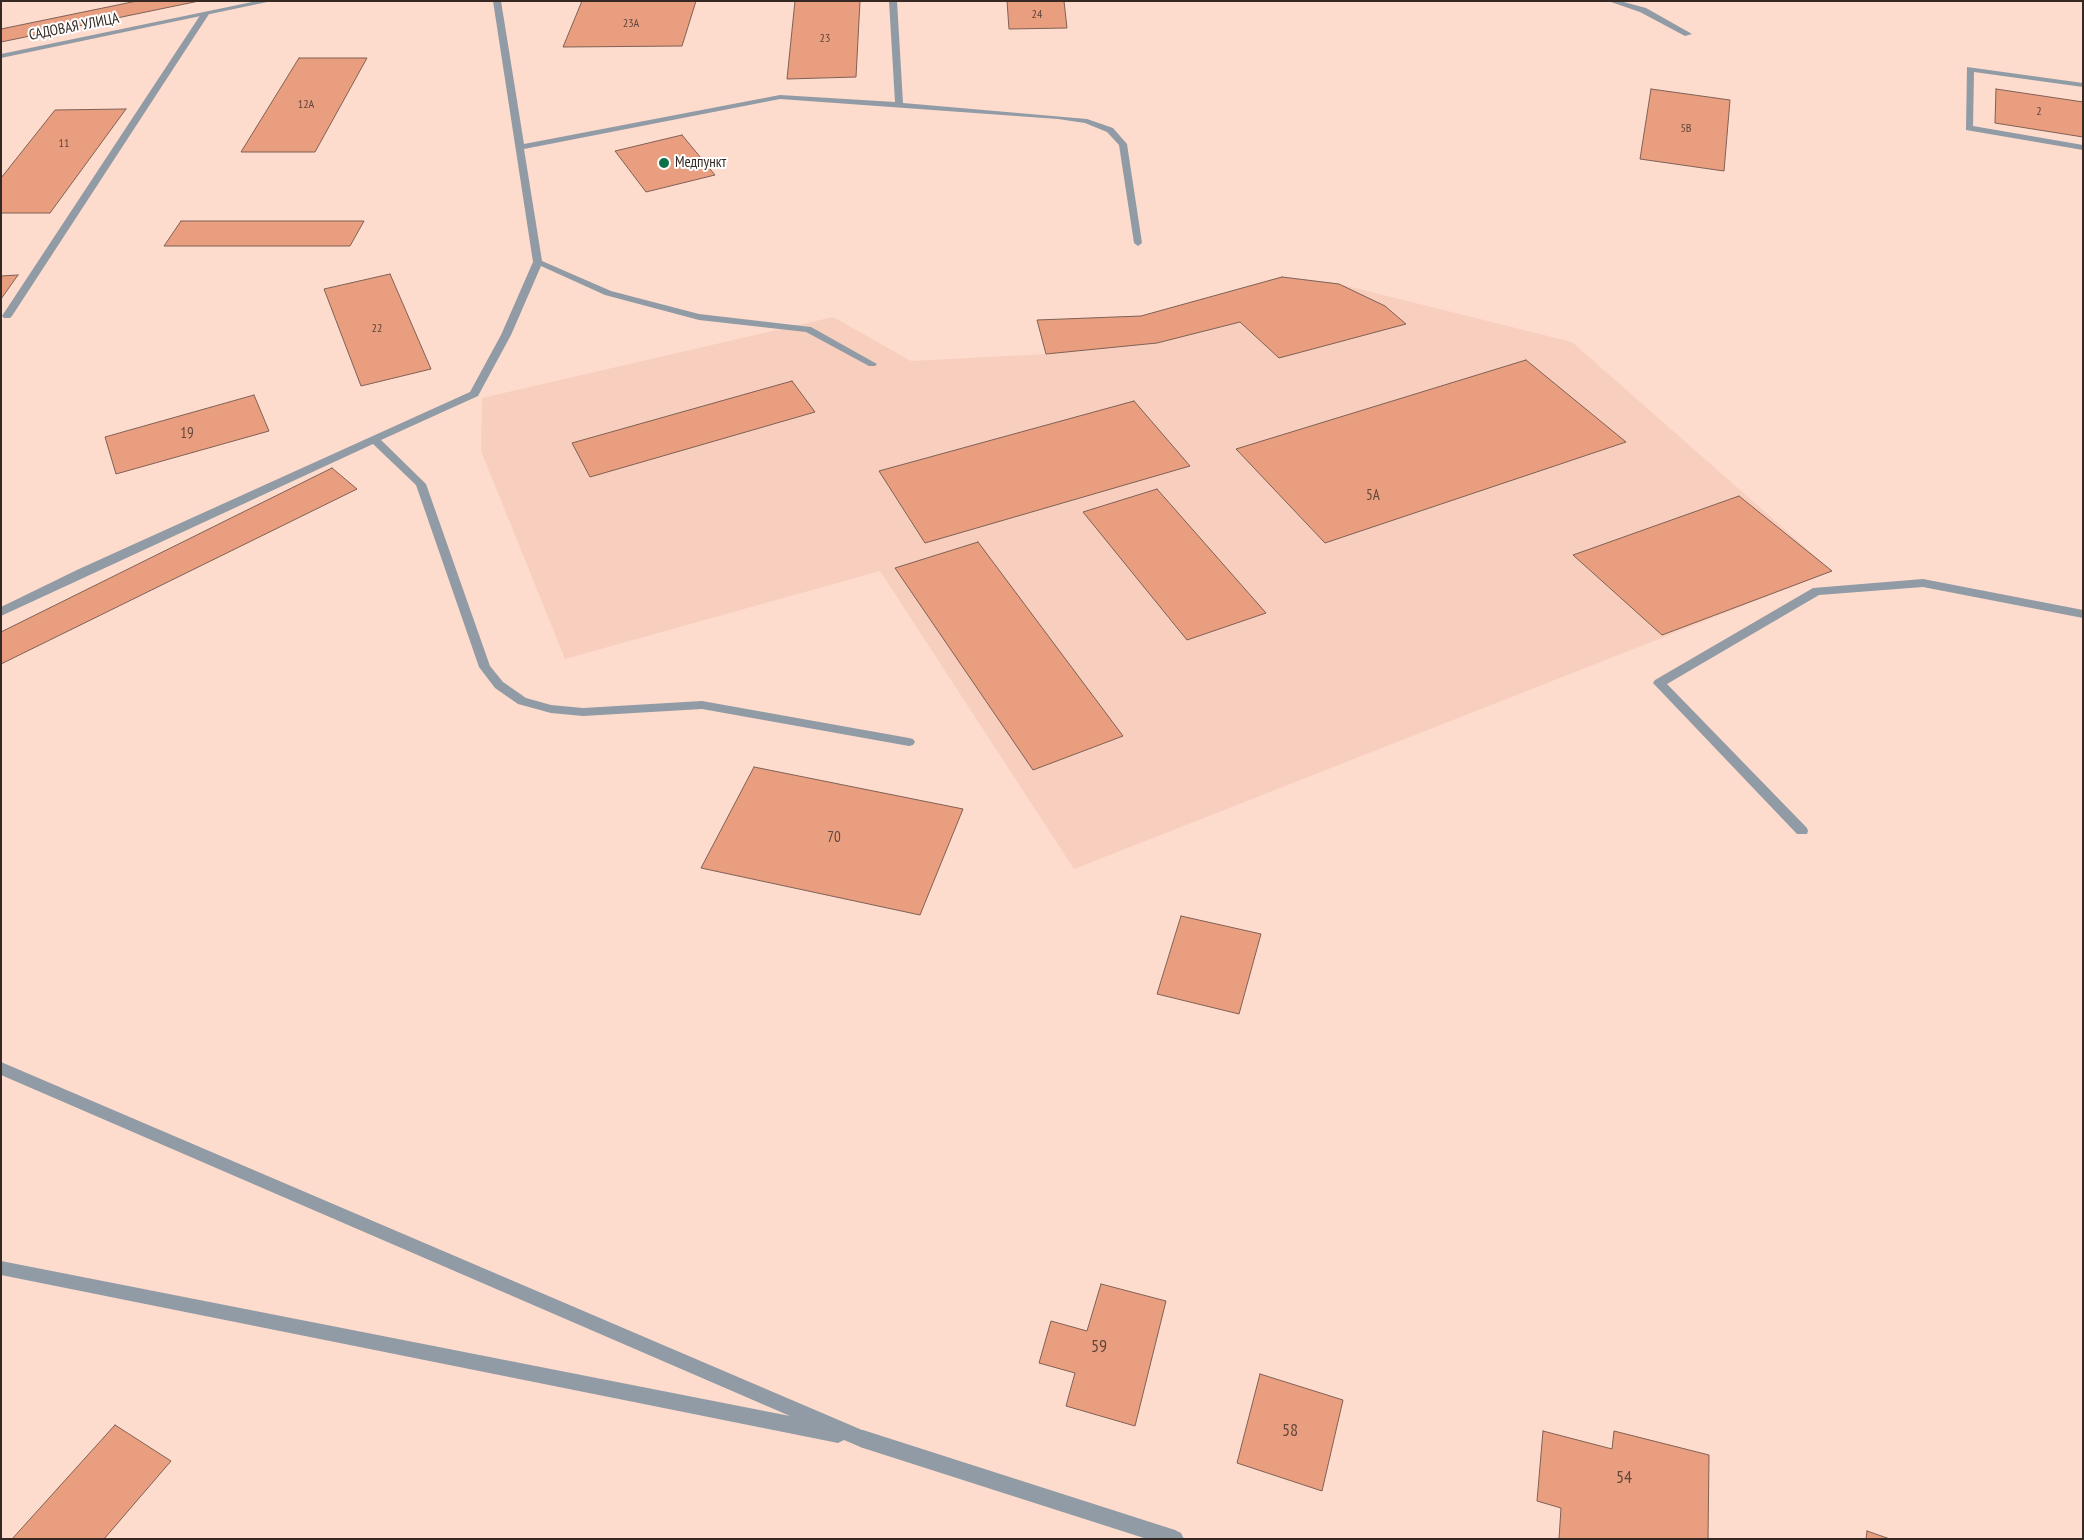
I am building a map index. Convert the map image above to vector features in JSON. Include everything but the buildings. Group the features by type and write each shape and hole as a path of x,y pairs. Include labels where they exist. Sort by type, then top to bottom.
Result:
{"street":[{"name":"САДОВАЯ УЛИЦА","path":"1,56 269,1"},
{"path":"1,612 474,394 506,335 538,262 497,1"},
{"path":"894,1 899,105"},
{"path":"1610,1 1643,10 1688,34"},
{"path":"7,316 205,14"},
{"path":"2083,85 1970,69 1969,128 2083,148"},
{"path":"520,147 780,97 1058,117 1087,121 1110,130 1123,144 1138,244"},
{"path":"538,262 608,293 699,317 808,329 872,364"},
{"path":"374,439 421,484 485,667 499,685 522,701 551,709 583,712 702,705 908,742"},
{"path":"1802,830 1659,683 1817,591 1923,582 2083,614"},
{"path":"1,1068 863,1439 1175,1539"},
{"path":"1,1268 863,1439"}],"shaded area":[{"path":"1282,277 1339,284 1572,342 1832,571 1074,869 880,571 565,659 481,451 482,398 833,317 911,361 1046,354 1037,320 1141,316"}],"place":[{"name":"Медпункт","path":"664,163"}]}
